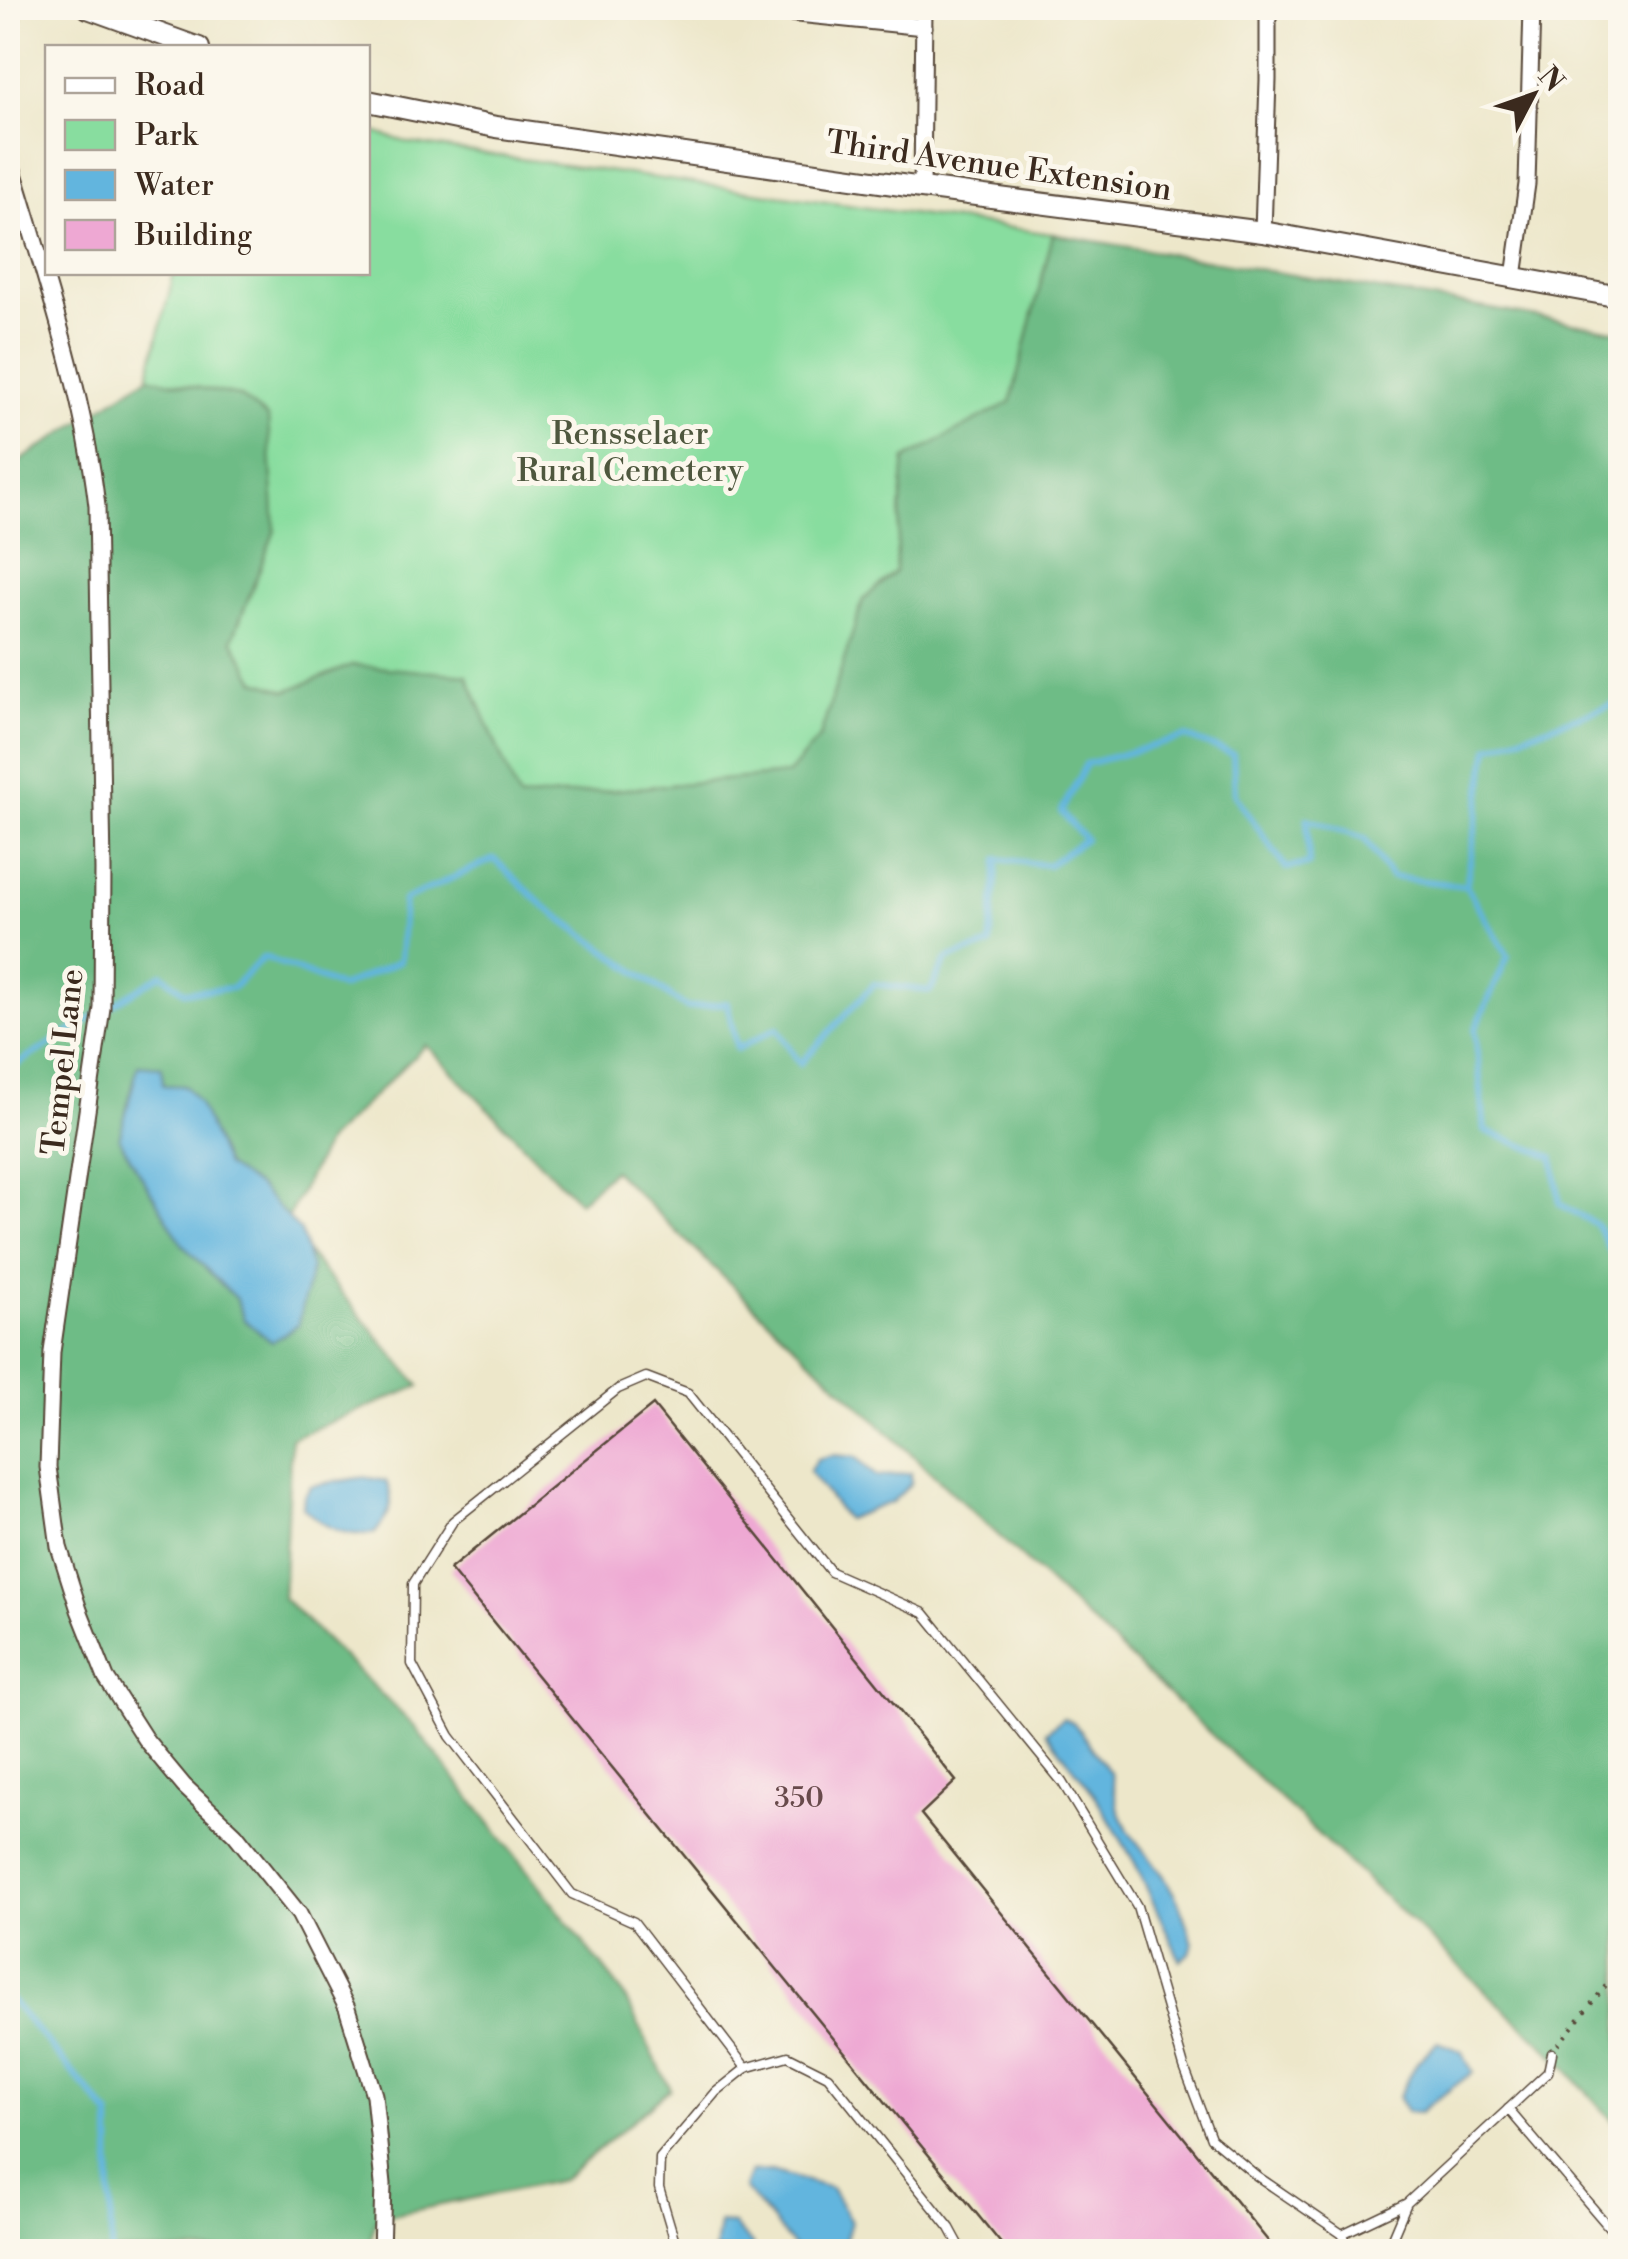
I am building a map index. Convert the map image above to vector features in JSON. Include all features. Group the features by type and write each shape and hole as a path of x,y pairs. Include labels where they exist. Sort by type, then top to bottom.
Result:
{"street":[{"path":"8,31 14,8"},
{"path":"88,8 191,45"},
{"path":"740,8 924,27"},
{"path":"922,188 924,8"},
{"path":"1264,232 1268,8"},
{"path":"1514,277 1526,184 1532,8"},
{"name":"Third Avenue Extension","path":"370,101 496,127 1264,232 1620,297"},
{"name":"Tempel Lane","path":"8,153 92,457 97,506 104,870 102,1008 52,1352 48,1467 60,1548 106,1678 145,1739 184,1786 235,1834 299,1914 347,2008 374,2096 383,2184 381,2252"}],"lane":[{"path":"746,2068 634,1922 572,1894 450,1736 412,1664 413,1584 453,1521 618,1389 646,1378 688,1393 832,1572 924,1613 1062,1782 1137,1906 1184,2066 1211,2138 1256,2176 1342,2234 1353,2252"},
{"path":"1342,2234 1407,2203 1548,2072 1552,2053"},
{"path":"678,2252 659,2188 660,2158 716,2092 746,2068 788,2056 828,2076 950,2228 963,2252"},
{"path":"1508,2109 1620,2240"},
{"path":"1386,2252 1407,2203"}],"path":[{"path":"1552,2053 1620,1968"}],"green space":[{"name":"Rensselaer Rural Cemetery","path":"370,131 409,143 1053,234 1011,402 905,459 895,572 863,600 820,737 788,774 518,799 352,665 287,691 256,681 232,640 275,530 148,377 174,275 370,275"},
{"path":"1053,234 1620,331 1620,2129 1552,2053 766,1318 613,1170 579,1202 426,1045 328,1140 284,1225 420,1386 291,1438 283,1598 414,1726 622,1992 670,2089 562,2180 377,2218 367,2251 8,2252 8,469 148,377 239,396 268,418 275,530 232,640 256,681 287,691 352,665 467,675 519,799 788,774 820,737 863,600 895,572 905,459 1011,402"}],"water":[{"path":"138,1065 162,1067 163,1085 185,1086 199,1103 226,1166 259,1187 301,1232 311,1269 298,1325 272,1342 244,1320 236,1299 182,1244 119,1139"},
{"path":"833,1455 856,1457 877,1477 911,1473 911,1484 892,1502 846,1519 809,1471 817,1459"},
{"path":"364,1477 386,1481 391,1496 388,1514 375,1533 336,1530 303,1507 311,1486"},
{"path":"1063,1718 1074,1723 1111,1774 1119,1811 1129,1832 1163,1875 1179,1903 1193,1943 1190,1953 1180,1960 1135,1863 1094,1794 1046,1732"},
{"path":"1438,2042 1461,2051 1473,2072 1420,2112 1407,2112 1398,2097 1418,2061"},
{"path":"771,2171 831,2188 851,2222 842,2251 797,2250 744,2188 750,2172"},
{"path":"719,2223 732,2224 752,2244 752,2251 715,2251"}],"building":[{"path":"653,1405 956,1781 921,1814 1277,2252 1008,2252 450,1569"}],"waterway":[{"path":"8,1063 13,1067 162,974 185,992 232,988 264,957 341,987 400,961 404,900 494,859 544,906 687,1008 727,1003 737,1049 777,1028 800,1064 874,984 930,991 947,959 990,945 998,859 1048,865 1085,839 1061,812 1086,764 1186,737 1233,754 1235,795 1286,868 1309,864 1307,819 1364,838 1391,877 1466,886 1489,747 1620,702"},
{"path":"1466,886 1508,956 1475,1030 1485,1131 1553,1157 1560,1204 1597,1225 1620,1269"},
{"path":"8,1997 110,2116 111,2252"}]}
